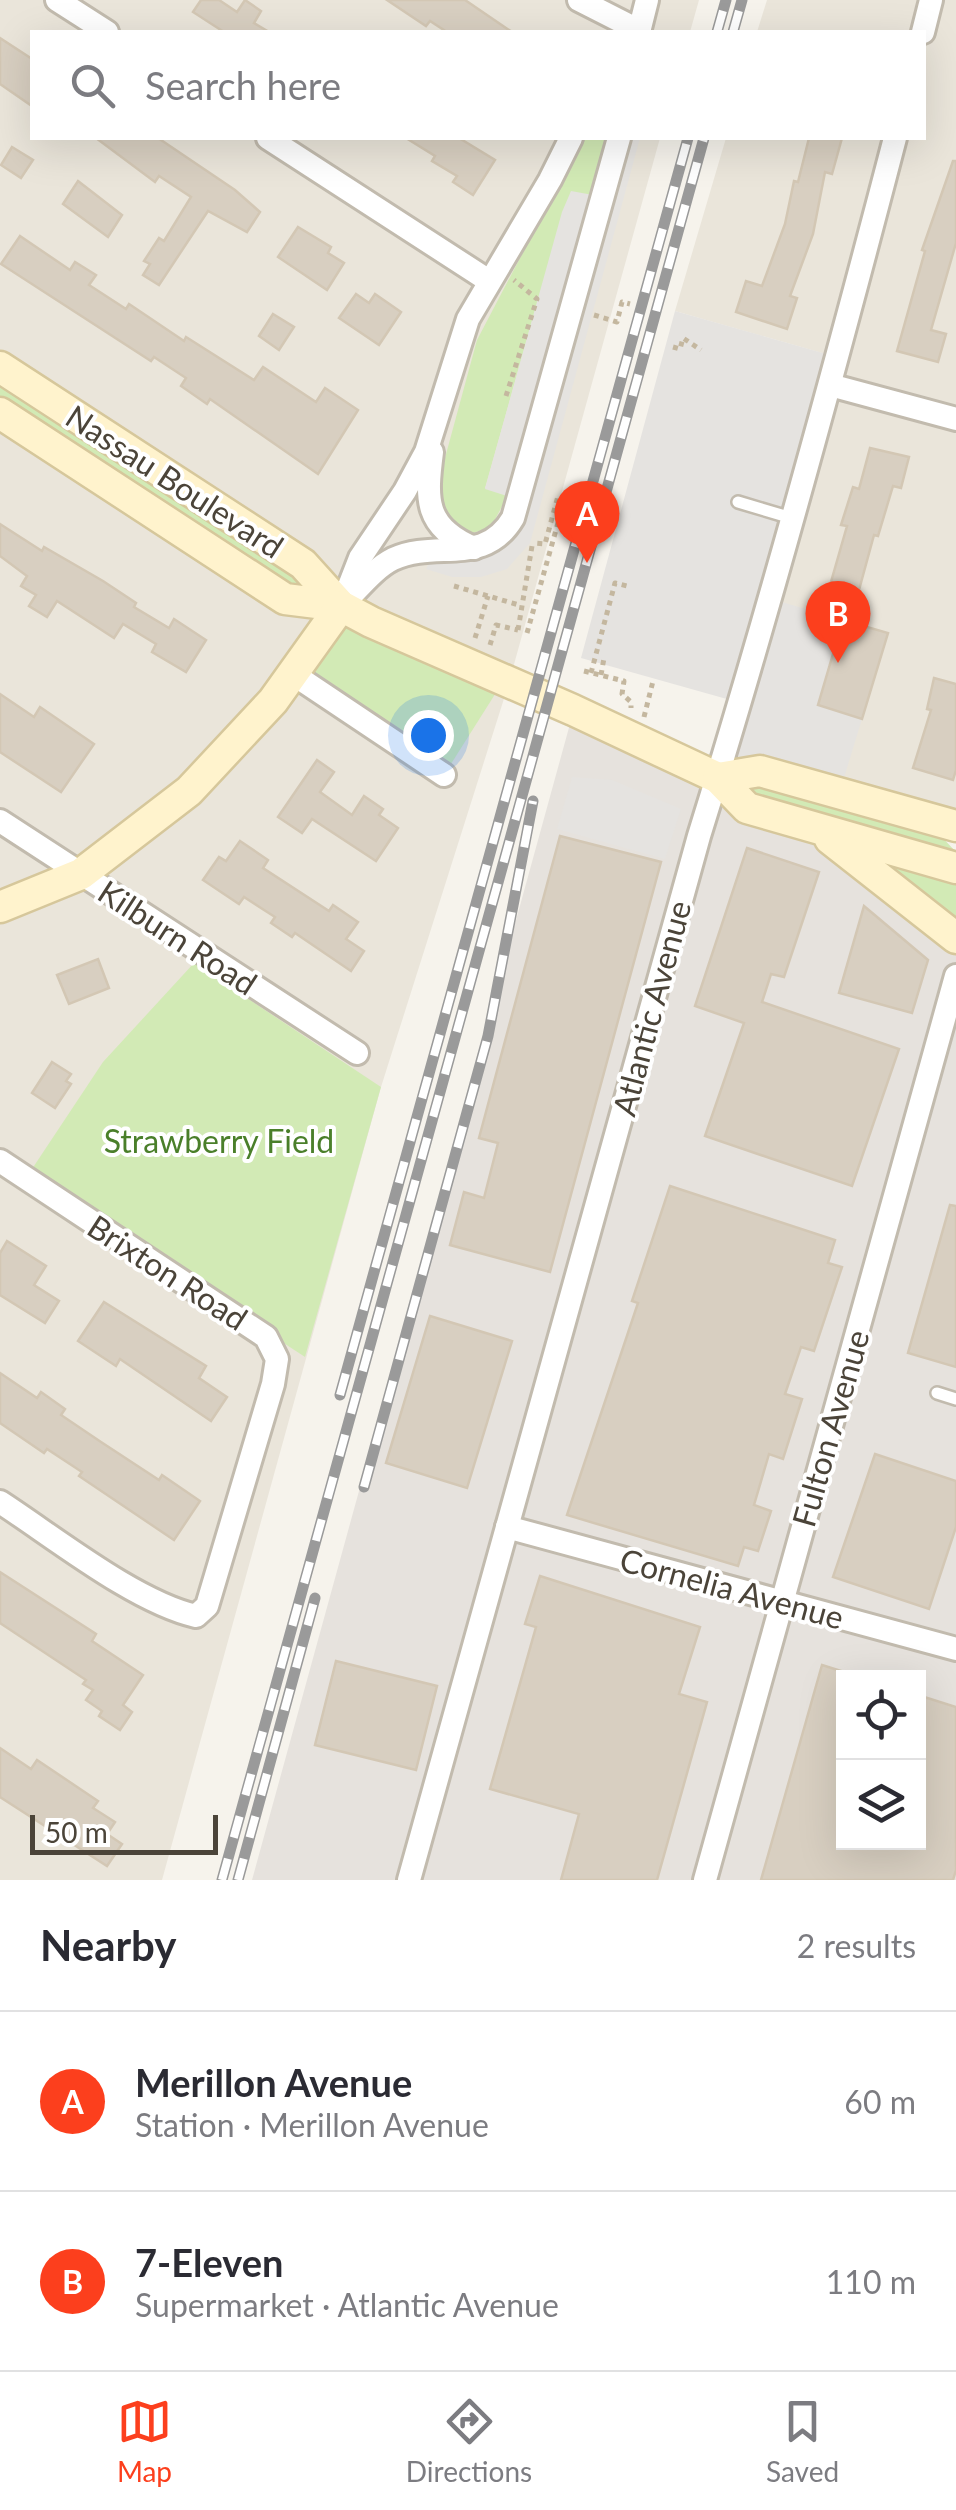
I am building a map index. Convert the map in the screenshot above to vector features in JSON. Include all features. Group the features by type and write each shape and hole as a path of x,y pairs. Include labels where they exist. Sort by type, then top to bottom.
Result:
{"main road":[{"name":"Nassau Boulevard","path":"0,367 303,564 341,606"},
{"name":"Nassau Boulevard","path":"0,414 285,599 341,606 573,710 718,778 747,808 819,832 956,868"},
{"path":"0,907 81,874 189,791 236,744 341,606"},
{"path":"718,778 760,771 956,826"},
{"path":"819,832 956,938"}],"street":[{"path":"57,0 104,30"},
{"path":"580,0 616,18"},
{"path":"639,30 646,0"},
{"path":"924,30 932,0"},
{"path":"944,0 956,4"},
{"path":"271,140 500,279"},
{"path":"474,548 449,534 431,512 427,492 435,434 463,334 500,279 570,140"},
{"path":"341,606 392,560 428,551 474,548 493,541 513,518 618,140"},
{"name":"Atlantic Avenue","path":"409,1880 718,778 795,519 894,140"},
{"path":"830,384 956,419"},
{"path":"341,606 360,558 405,491 435,434"},
{"path":"293,674 444,776"},
{"name":"Kilburn Road","path":"0,821 356,1053"},
{"name":"Fulton Avenue","path":"704,1880 956,976"},
{"name":"Brixton Road","path":"0,1162 266,1337 277,1359 248,1474 208,1606 196,1616 174,1611 0,1502"},
{"name":"Cornelia Avenue","path":"507,1528 956,1649"}],"lane":[{"path":"738,502 795,519"},
{"path":"937,1393 956,1398"}],"path":[{"path":"500,279 538,299 506,396"},
{"path":"594,315 617,322 622,302 630,304"},
{"path":"673,347 680,349 683,338 700,350"},
{"path":"527,633 565,498 548,493"},
{"path":"518,630 533,545 545,544 558,496"},
{"path":"630,714 630,702 622,694 624,682 587,672 615,583 632,587"},
{"path":"454,586 520,605"},
{"path":"477,634 488,596"},
{"path":"489,648 496,625 538,636"},
{"path":"600,675 604,658"},
{"path":"645,711 653,681"}],"shaded area":[{"path":"0,0 699,0 691,30 30,30 30,140 659,140 508,686 381,1087 162,1880 0,1880"},
{"path":"767,0 956,0 956,826 717,777 836,357 675,311 725,140 926,140 926,30 758,30"},
{"path":"607,140 639,140 530,543 507,569 481,577 452,577 426,569 434,553 492,544 507,496 485,489 562,212 571,191 593,195"},
{"path":"675,311 837,357 775,600 843,620 818,705 862,719 839,794 725,760 741,703 581,658"},
{"path":"573,713 819,831 956,938 956,1880 252,1880"},
{"path":"572,777 612,780 681,809 665,859 557,829"}],"green space":[{"path":"582,140 607,140 593,196 568,201 563,212 485,488 508,495 491,527 473,533 450,524 436,491 477,340"},
{"path":"0,368 265,540 324,599 285,599 0,413"},
{"path":"341,606 504,680 444,775 293,674"},
{"path":"751,782 939,834 956,856 746,798 742,788"},
{"path":"841,842 956,874 956,933"},
{"name":"Strawberry Field","path":"194,963 381,1087 305,1357 28,1175 103,1062"}],"building":[{"path":"201,0 219,0 237,12 245,0 261,11 254,23 266,30 221,30 193,12"},
{"path":"387,0 465,0 509,30 444,30 430,21 426,26"},
{"path":"0,38 30,58 30,105 0,84"},
{"path":"99,140 161,140 235,190 260,212 247,232 208,211 159,285 143,275 150,264 144,261 159,238 164,241 191,197 159,176 155,182"},
{"path":"409,140 462,140 495,160 473,195 453,182 457,176 432,161 435,156"},
{"path":"808,140 841,140 832,174 825,172 813,234 790,296 797,298 787,329 736,312 746,281 762,286 785,224 794,181 798,182"},
{"path":"12,147 33,160 21,178 1,165"},
{"path":"953,161 956,243 931,330 946,334 938,362 897,351 925,251 922,250"},
{"path":"78,181 122,215 108,237 63,204"},
{"path":"298,227 331,247 328,253 344,263 327,290 278,257"},
{"path":"20,236 70,270 75,262 96,275 89,285 126,309 129,304 184,341 186,337 254,380 263,367 316,402 325,388 358,410 318,474 210,399 207,404 181,386 186,378 154,357 151,361 1,264"},
{"path":"356,294 369,303 375,294 401,312 379,345 339,318"},
{"path":"273,314 294,327 279,350 259,336"},
{"path":"870,448 909,457 901,488 893,486 878,536 874,535 859,590 831,582 847,526 841,525 853,487 859,489"},
{"path":"0,524 42,551 44,547 103,581 136,603 134,607 169,628 174,619 206,640 186,672 152,652 156,644 123,624 114,638 57,601 47,617 29,606 36,595 21,586 27,576 0,556"},
{"path":"843,620 888,633 862,719 818,705"},
{"path":"934,678 956,684 953,780 913,768 931,710 927,709"},
{"path":"0,694 34,717 40,707 94,744 61,792 0,752"},
{"path":"317,760 334,772 320,792 352,815 364,796 383,809 379,815 398,828 376,861 312,819 302,833 278,817"},
{"path":"560,836 661,862 550,1272 450,1245 464,1192 484,1198 498,1143 479,1138"},
{"path":"240,841 268,860 263,868 329,911 333,905 358,922 346,939 364,951 351,971 295,933 292,937 271,923 275,917 244,897 239,904 203,880 219,857 226,861"},
{"path":"747,848 819,872 784,977 771,974 762,1002 899,1049 852,1186 705,1136 744,1023 695,1006"},
{"path":"864,906 928,960 912,1013 839,993"},
{"path":"98,959 109,988 69,1004 57,975"},
{"path":"52,1062 71,1074 66,1081 71,1084 55,1108 32,1093"},
{"path":"670,1186 835,1240 828,1263 842,1267 814,1351 801,1347 785,1394 802,1399 783,1459 769,1454 754,1505 771,1511 758,1551 744,1547 738,1566 567,1515 638,1303 632,1301"},
{"path":"950,1205 956,1206 956,1367 908,1353"},
{"path":"7,1241 46,1266 34,1285 59,1301 45,1323 0,1295 0,1253"},
{"path":"104,1302 206,1366 199,1378 227,1397 211,1421 120,1359 116,1366 78,1341"},
{"path":"430,1316 512,1341 467,1488 386,1463"},
{"path":"0,1373 37,1398 41,1392 65,1409 61,1415 159,1480 162,1475 200,1501 174,1540 79,1476 82,1472 47,1449 44,1453 0,1423"},
{"path":"875,1454 956,1481 956,1527 929,1609 833,1577"},
{"path":"0,1572 96,1634 92,1641 143,1675 123,1705 132,1712 120,1730 99,1716 102,1711 86,1700 93,1690 83,1684 86,1680 0,1623"},
{"path":"540,1576 700,1627 679,1694 707,1702 657,1880 561,1880 579,1814 490,1789 536,1627 525,1624"},
{"path":"336,1661 437,1686 416,1770 315,1745"},
{"path":"822,1665 838,1670 836,1850 926,1850 926,1698 956,1707 953,1880 761,1880"},
{"path":"0,1748 31,1769 37,1760 98,1801 93,1808 115,1822 107,1834 122,1844 107,1866 0,1797"}],"railway":[{"path":"718,30 726,0"},
{"path":"734,30 742,0"},
{"path":"340,1395 687,140"},
{"path":"222,1880 703,140"},
{"path":"364,1487 488,1036 533,801"},
{"path":"238,1880 315,1598"}],"place":[{"name":"Merillon Avenue","path":"587,563"},
{"name":"7-Eleven","path":"838,663"}]}
